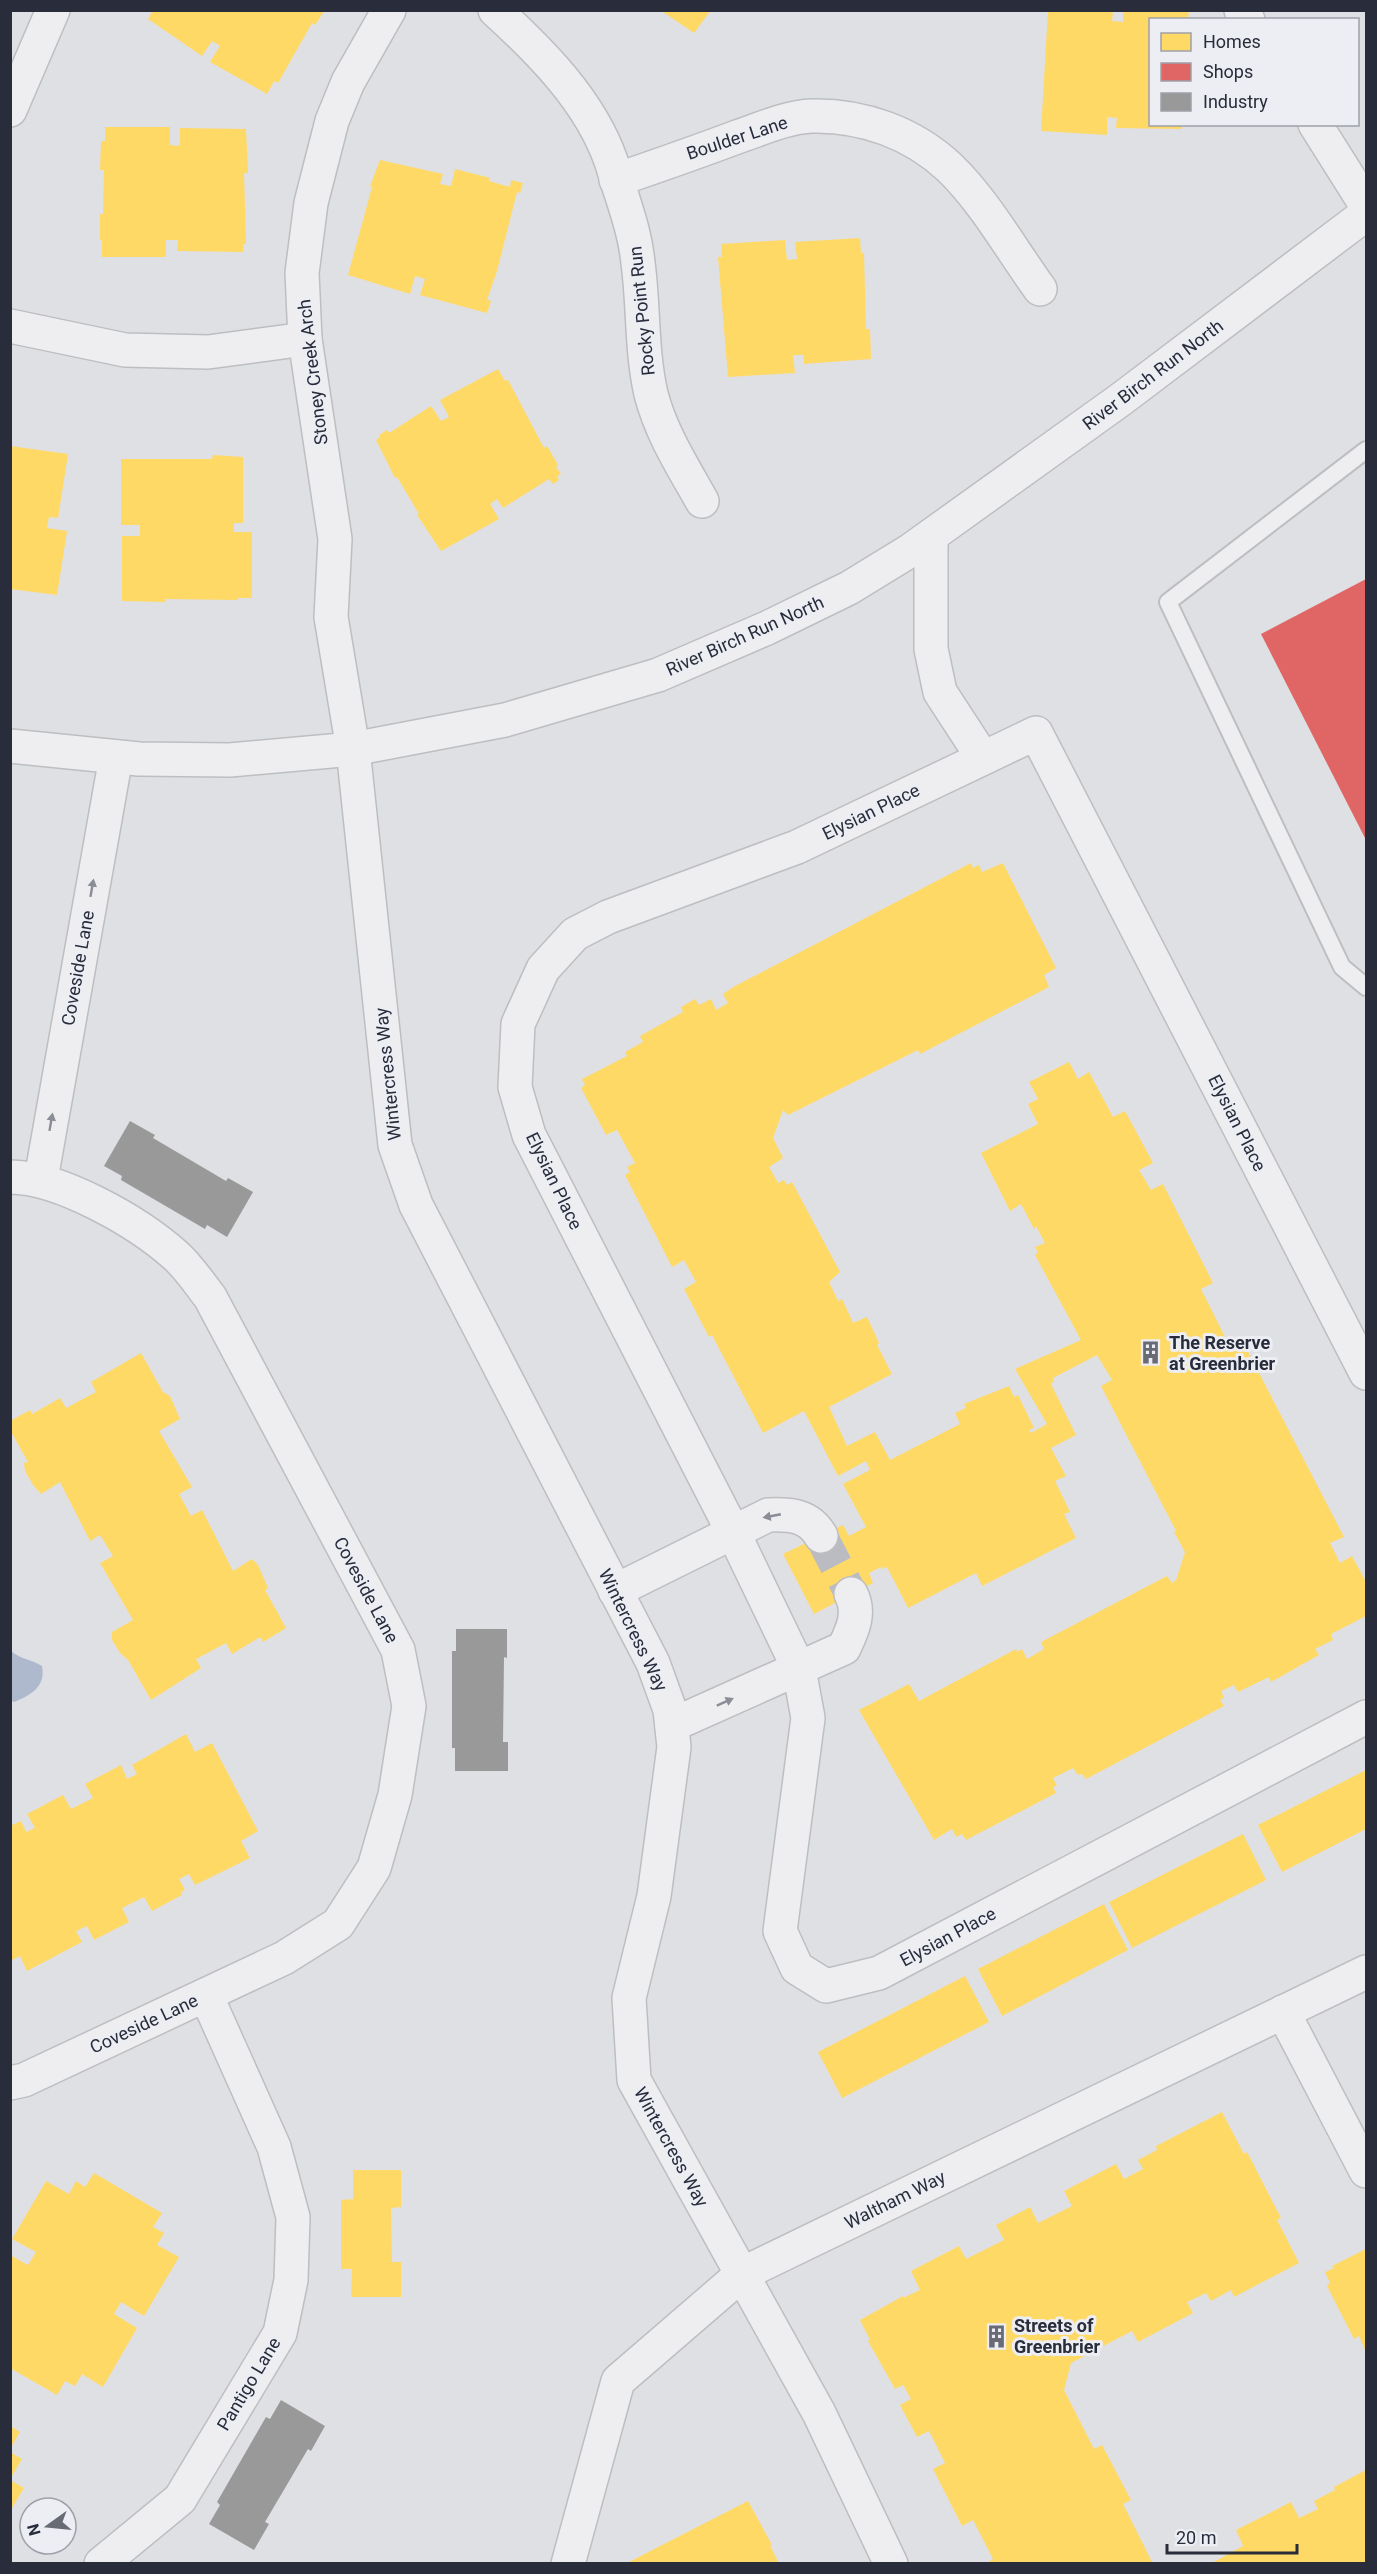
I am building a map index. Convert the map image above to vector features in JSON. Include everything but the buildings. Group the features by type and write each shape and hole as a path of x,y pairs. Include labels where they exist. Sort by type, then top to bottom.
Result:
{"street":[{"path":"10,110 53,10"},
{"name":"Stoney Creek Arch","path":"353,749 332,617 335,539 305,339 302,273 311,203 320,158 348,82 389,10"},
{"name":"Rocky Point Run","path":"495,10 535,47 576,98 598,133 633,233 639,264 643,353 652,395 663,429 702,501"},
{"name":"Boulder Lane","path":"616,180 780,122 811,116 852,119 892,129 928,149 950,168 968,188 1040,289"},
{"path":"1316,126 1366,205"},
{"name":"River Birch Run North","path":"10,746 116,757 230,760 353,749 505,720 658,675 767,628 849,588 931,536 1120,400 1366,214"},
{"path":"10,326 125,350 208,352 305,339"},
{"path":"931,536 931,649 940,692 983,758"},
{"name":"Elysian Place","path":"1366,1373 1036,733 797,847 608,917 575,934 543,969 518,1024 515,1087 529,1135 733,1532 799,1669 808,1718 780,1931 797,1968 826,1986 879,1973 1366,1717"},
{"name":"Wintercress Way","path":"353,749 394,1145 416,1205 653,1663 670,1710 674,1747 654,1896 629,1998 634,2080 819,2413 891,2564"},
{"name":"Coveside Lane","path":"10,2083 24,2080 284,1958 338,1924 374,1868 395,1795 409,1706 398,1650 210,1297 175,1255 108,1209 26,1178 116,757"},
{"path":"615,1591 768,1515 792,1514 815,1525 821,1536"},
{"path":"672,1725 844,1648 855,1625 856,1603 851,1594"},
{"name":"Waltham Way","path":"568,2564 618,2381 742,2274 1366,1972"},
{"name":"Pantigo Lane","path":"101,2564 180,2499 280,2333 291,2280 293,2217 274,2147 206,1995"},
{"path":"1283,2012 1366,2171"}],"lane":[{"path":"1365,983 1342,967 1168,602 1366,450"}],"water":[{"path":"10,1650 42,1666 43,1673 42,1680 36,1689 14,1702 11,1700"}],"tunnel":[{"path":"821,1536 851,1594"}],"place":[{"name":"The Reserve at Greenbrier","path":"1151,1353"},
{"name":"Streets of Greenbrier","path":"996,2336"}]}
